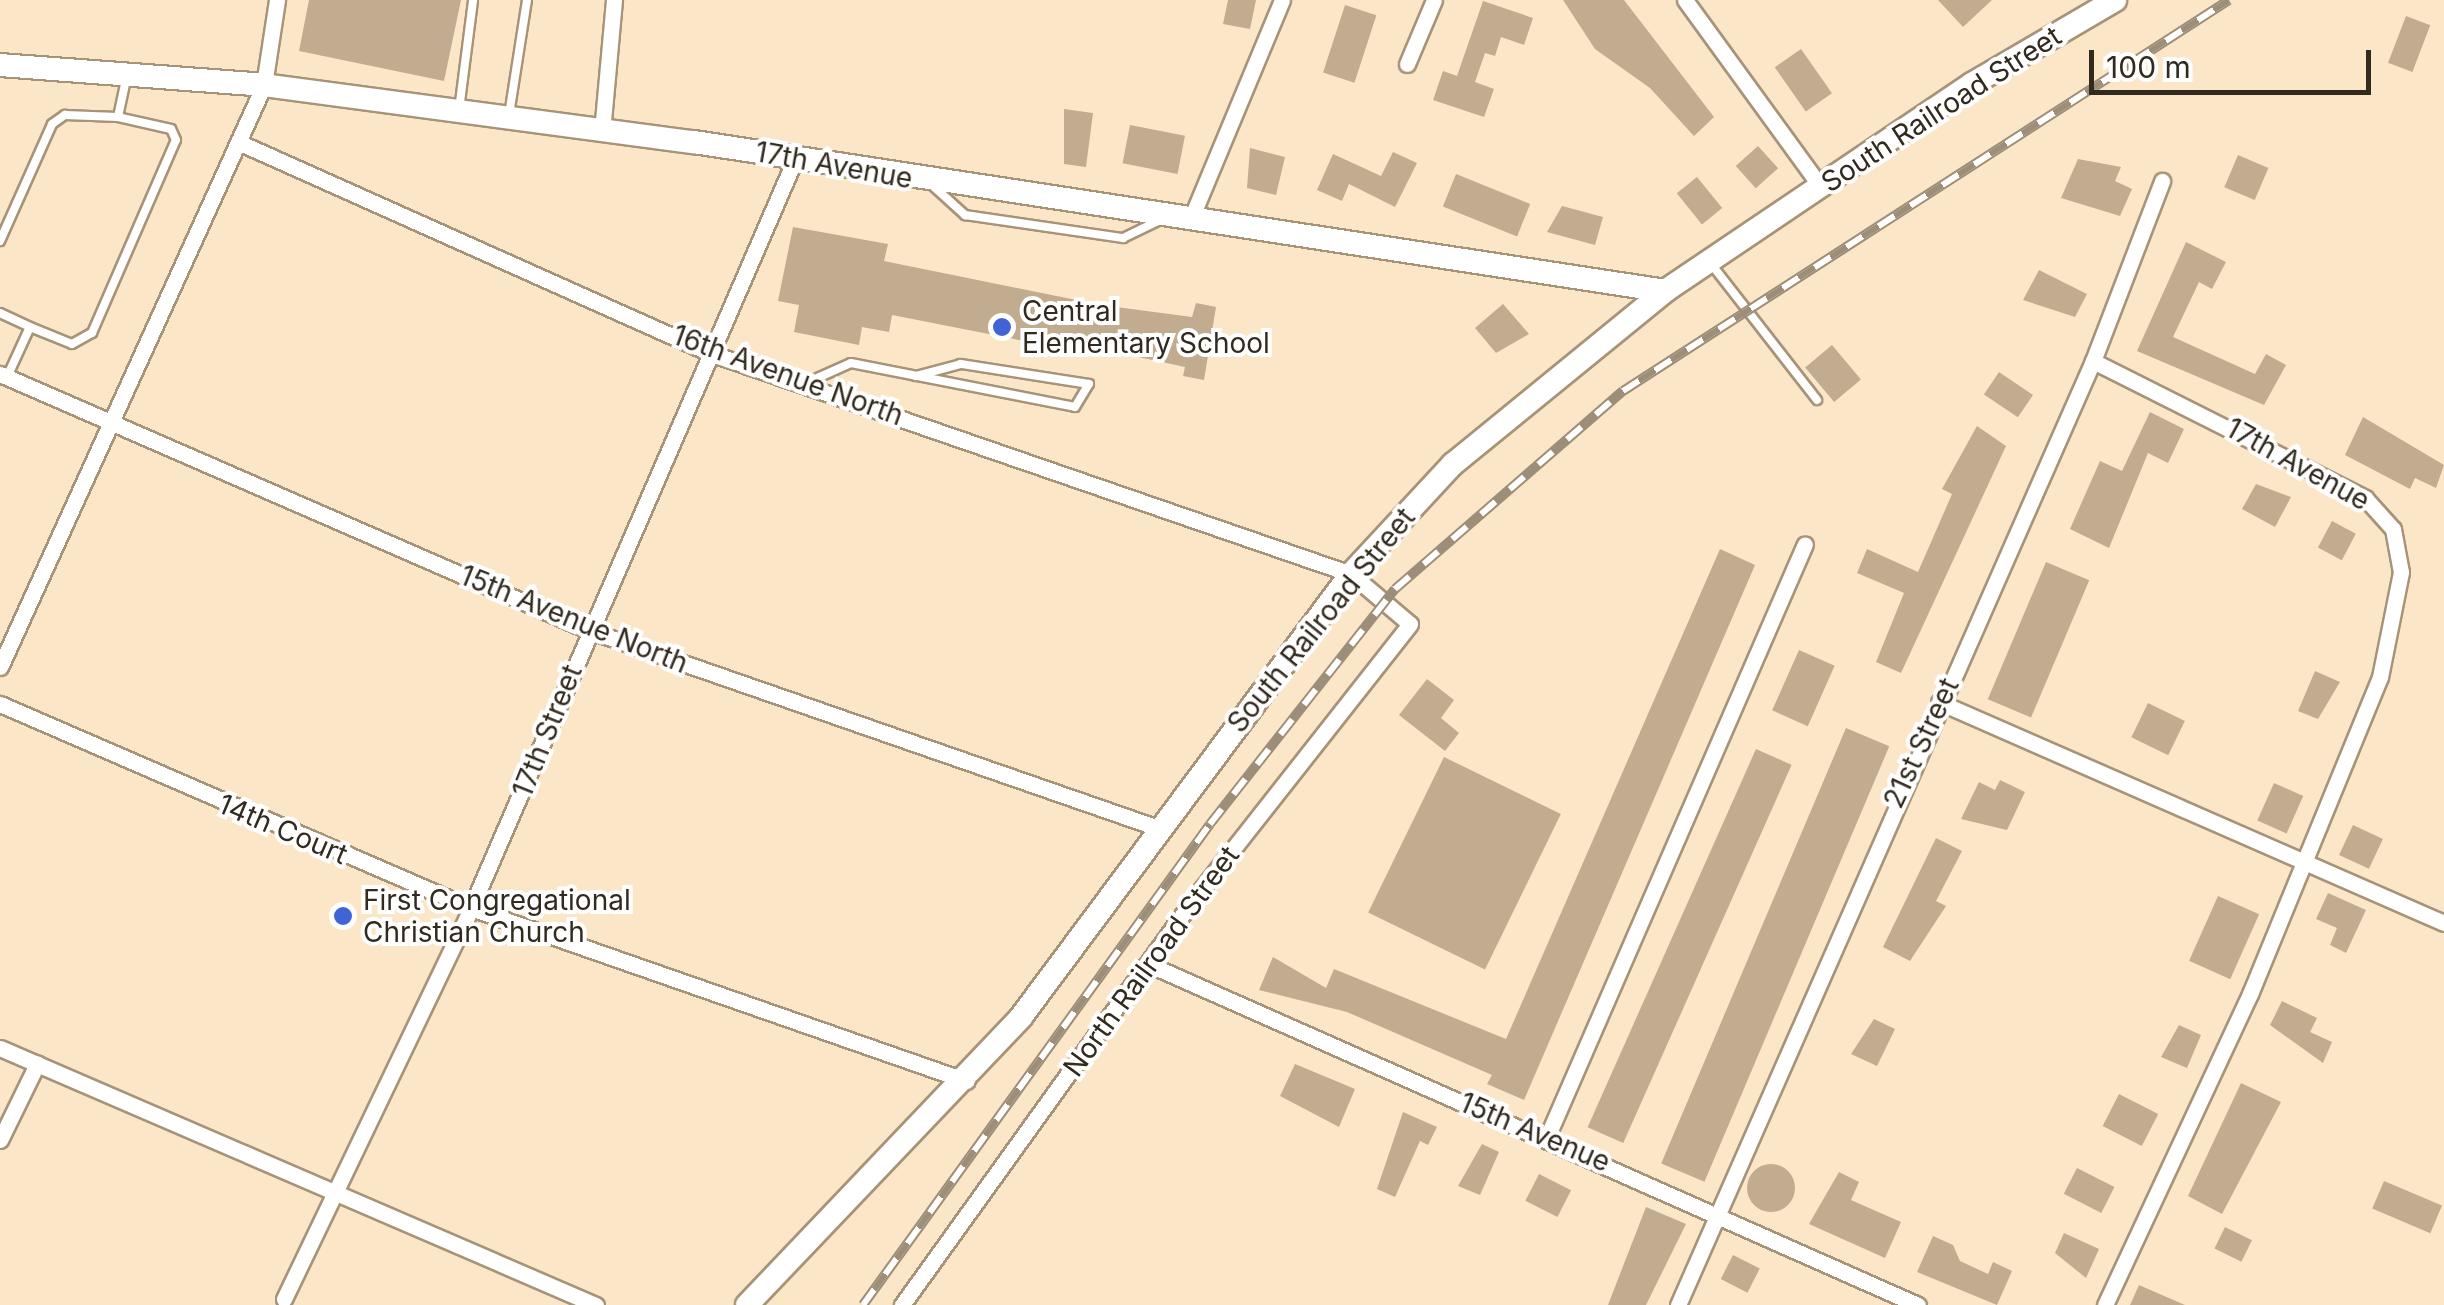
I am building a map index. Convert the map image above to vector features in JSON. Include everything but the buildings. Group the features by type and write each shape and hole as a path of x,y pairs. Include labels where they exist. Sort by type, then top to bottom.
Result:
{"street":[{"path":"0,667 264,86 277,0"},
{"path":"602,132 614,0"},
{"path":"1190,222 1282,0"},
{"path":"1408,64 1434,0"},
{"path":"1685,0 1820,186"},
{"name":"South Railroad Street","path":"747,1305 967,1082 1351,574 1452,464 1665,291 1820,186 2115,0"},
{"name":"17th Avenue","path":"0,65 264,86 796,157 1162,218 1665,291"},
{"name":"16th Avenue North","path":"238,142 710,352 1351,574"},
{"name":"17th Street","path":"284,1299 471,908 588,630 796,157"},
{"name":"21st Street","path":"1678,1305 1940,702 2094,361 2162,180"},
{"name":"17th Avenue","path":"2094,361 2365,498 2393,529 2399,615 2304,862 2105,1305"},
{"name":"15th Avenue North","path":"4,375 588,630 1162,829"},
{"path":"1548,1135 1805,544"},
{"name":"North Railroad Street","path":"902,1305 1148,964 1410,624 1351,574"},
{"path":"1940,702 2444,924"},
{"name":"14th Court","path":"0,704 471,908 967,1082"},
{"name":"15th Avenue","path":"1148,964 1548,1135 1714,1215 1918,1305"},
{"path":"0,1048 338,1190 596,1305"},
{"path":"0,1140 36,1064"}],"lane":[{"path":"458,113 473,0"},
{"path":"509,119 527,0"},
{"path":"118,117 127,78"},
{"path":"0,241 52,124 65,115 118,117 171,129 176,140 92,333 72,344 0,313"},
{"path":"1709,261 1816,400"},
{"path":"4,375 30,327"},
{"path":"804,384 851,363 916,376 1074,407 1090,384 961,364 916,376"}],"railway":[{"path":"863,1305 1210,824 1395,589 1623,391 2229,0"}],"place":[{"name":"Central Elementary School","path":"1002,327"},
{"name":"First Congregational Christian Church","path":"343,916"}]}
